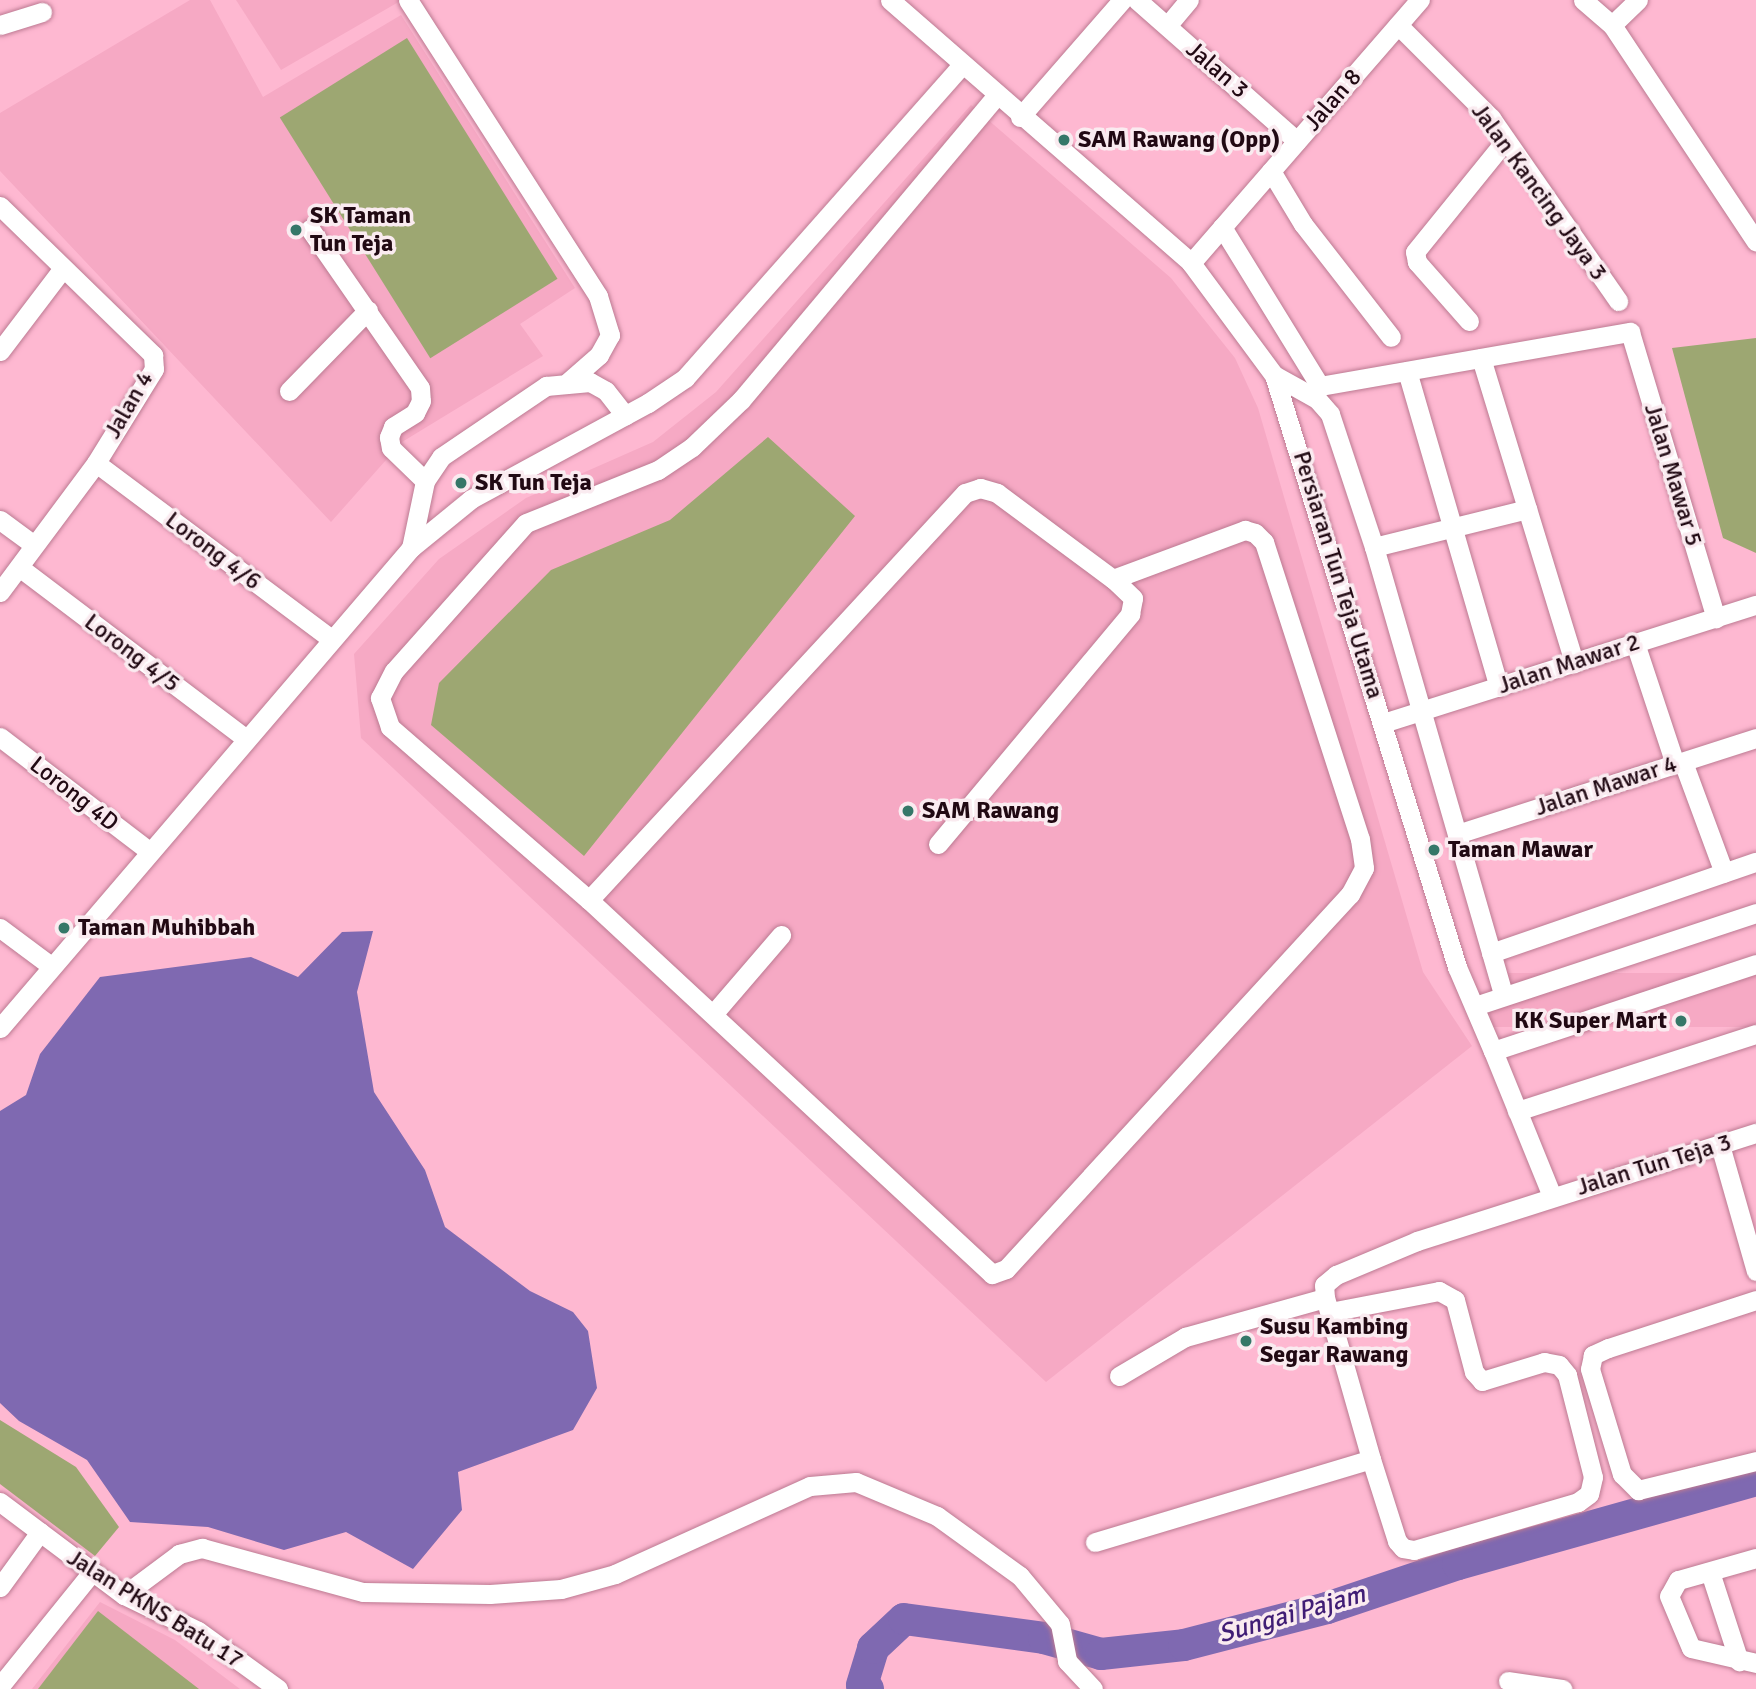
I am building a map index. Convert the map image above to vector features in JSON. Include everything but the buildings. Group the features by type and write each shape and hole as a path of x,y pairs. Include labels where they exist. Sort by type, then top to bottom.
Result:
{"street":[{"path":"408,0 598,296 610,335 599,355 568,382"},
{"name":"Persiaran Tun Teja Utama","path":"890,0 961,66 1191,263 1273,375 1457,967 1552,1196"},
{"path":"1020,117 1122,0"},
{"name":"Jalan 3","path":"1138,0 1297,141"},
{"path":"1167,26 1189,0"},
{"name":"Jalan 8","path":"1191,263 1420,0"},
{"path":"1583,0 1612,25 1756,242"},
{"path":"1612,25 1637,0"},
{"path":"0,25 43,12"},
{"name":"Jalan Kancing Jaya 3","path":"1398,25 1491,118 1618,301"},
{"path":"0,1028 330,638 411,548 471,499 667,391 700,363 961,66"},
{"path":"996,96 741,400 692,447 659,470 526,523 394,671 380,698 390,727 714,1013 992,1274 1006,1269 1322,925 1350,894 1364,868 1360,839 1264,542 1245,530 1113,579"},
{"path":"1469,321 1417,262 1415,252 1505,141"},
{"path":"1270,171 1303,224 1391,337"},
{"name":"Jalan 4","path":"0,206 153,355 153,369 96,463 0,592"},
{"path":"1222,228 1330,414 1374,547 1503,995"},
{"path":"310,229 420,388 421,401 415,413 393,427 389,437 391,448 425,481"},
{"path":"0,351 63,268"},
{"path":"289,391 368,310"},
{"name":"Jalan Mawar 5","path":"1481,358 1630,332 1716,618"},
{"path":"1273,375 1318,392 1407,371 1481,358 1574,663"},
{"path":"1407,371 1499,687"},
{"path":"411,548 425,481 441,457 546,386 590,382 606,391 625,415"},
{"name":"Lorong 4/6","path":"96,463 330,638"},
{"path":"589,900 965,493 980,488 997,493 1113,579 1133,598 1130,614 938,844"},
{"path":"1374,547 1527,509"},
{"path":"0,520 34,545"},
{"name":"Lorong 4/5","path":"19,567 245,738"},
{"name":"Jalan Mawar 2","path":"1383,723 1756,605"},
{"path":"1635,643 1679,763 1724,873"},
{"name":"Lorong 4D","path":"0,737 149,851"},
{"name":"Jalan Mawar 4","path":"1457,834 1756,738"},
{"path":"1491,953 1756,862"},
{"path":"1475,1006 1756,913"},
{"path":"0,928 51,966"},
{"path":"714,1013 781,935"},
{"path":"1493,1051 1756,964"},
{"path":"1517,1111 1756,1034"},
{"name":"Jalan Tun Teja 3","path":"1328,1305 1324,1285 1336,1275 1417,1241 1756,1133"},
{"path":"1720,1145 1756,1271"},
{"path":"1119,1377 1185,1337 1328,1305 1439,1291 1455,1300 1474,1372 1482,1381 1544,1362 1559,1365 1567,1375 1592,1477 1589,1494 1578,1502 1415,1550 1396,1541 1328,1305"},
{"path":"1756,1300 1608,1348 1593,1355 1590,1369 1629,1485 1638,1490 1756,1461"},
{"path":"1095,1542 1371,1459"},
{"path":"124,1595 178,1554 202,1548 363,1592 490,1594 561,1589 615,1574 810,1486 856,1482 937,1516 1020,1576 1060,1624 1068,1661 1093,1689"},
{"name":"Jalan PKNS Batu 17","path":"0,1502 124,1595 198,1631 278,1689"},
{"path":"0,1587 40,1532"},
{"path":"1748,1662 1690,1648 1669,1596 1678,1580 1756,1558"},
{"path":"0,1686 92,1572"},
{"path":"1710,1572 1748,1662"},
{"path":"1508,1681 1562,1689"}],"shaded area":[{"name":"SK Taman Tun Teja","path":"190,0 210,0 263,97 401,15 575,288 520,324 543,356 402,442 331,522 0,171 0,113"},
{"path":"236,0 402,0 281,70"},
{"name":"SAM Rawang","path":"971,105 1171,278 1235,358 1258,408 1423,972 1472,1046 1046,1382 361,738 354,654 439,559 526,498 653,442 716,392"},
{"path":"373,931 357,992 374,1092 425,1170 445,1227 530,1291 573,1312 588,1331 597,1388 573,1430 458,1472 462,1510 413,1569 346,1532 284,1550 208,1527 130,1522 87,1460 19,1421 0,1403 0,1111 26,1095 40,1054 100,977 251,957 298,977 342,932"},
{"path":"1490,973 1756,973 1756,1027 1490,1027"},
{"path":"100,1602 175,1640 240,1689 32,1689"}],"green space":[{"path":"407,38 557,279 430,358 280,117"},
{"path":"1756,338 1756,553 1723,538 1672,348"},
{"path":"768,437 855,516 584,856 431,725 439,683 551,570 670,520"},
{"path":"0,1420 76,1467 119,1527 95,1556 0,1484"},
{"path":"98,1611 199,1689 38,1689"}],"waterway":[{"name":"Sungai Pajam","path":"868,1689 862,1685 873,1648 904,1619 1044,1638 1101,1654 1184,1645 1327,1608 1458,1564 1756,1480"}],"place":[{"name":"SAM Rawang (Opp)","path":"1064,140"},
{"name":"SK Taman Tun Teja","path":"296,230"},
{"name":"SK Tun Teja","path":"461,483"},
{"name":"SAM Rawang","path":"908,811"},
{"name":"Taman Mawar","path":"1434,850"},
{"name":"Taman Muhibbah","path":"64,928"},
{"name":"KK Super Mart","path":"1681,1021"},
{"name":"Susu Kambing Segar Rawang","path":"1246,1341"}]}
